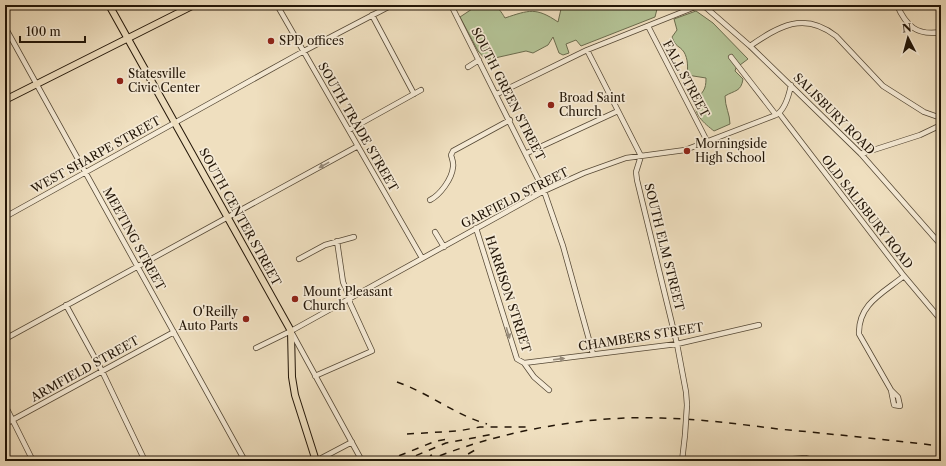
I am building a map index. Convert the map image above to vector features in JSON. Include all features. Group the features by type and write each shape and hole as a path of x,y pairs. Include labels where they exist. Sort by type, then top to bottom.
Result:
{"main road":[{"name":"SOUTH CENTER STREET","path":"109,5 290,331"},
{"path":"5,100 194,5"},
{"path":"290,331 292,377 295,395 316,461"}],"street":[{"name":"SOUTH TRADE STREET","path":"278,5 422,258"},
{"name":"WEST SHARPE STREET","path":"5,217 304,51 392,5"},
{"name":"SOUTH GREEN STREET","path":"451,5 497,94 544,191 563,246 593,354"},
{"path":"497,94 587,50 702,5"},
{"name":"SALISBURY ROAD","path":"702,5 750,46 861,154 941,245"},
{"path":"897,5 907,23 915,29 925,33 941,32"},
{"path":"372,15 414,94"},
{"path":"750,46 770,32 787,24 816,25 827,29 836,36 883,86 924,112 941,118"},
{"name":"FALL STREET","path":"648,26 708,141"},
{"name":"MEETING STREET","path":"5,27 245,461"},
{"path":"587,50 641,156"},
{"name":"OLD SALISBURY ROAD","path":"731,57 778,114 904,276 941,320"},
{"path":"468,67 479,60"},
{"path":"778,114 789,95 791,85"},
{"path":"349,130 421,90"},
{"path":"526,153 618,111"},
{"name":"GARFIELD STREET","path":"256,348 290,331 544,191 626,158 678,152 778,114"},
{"path":"430,200 440,194 452,171 454,166 451,155 453,151 510,120"},
{"path":"861,154 920,135 941,125"},
{"path":"5,339 358,146"},
{"name":"SOUTH ELM STREET","path":"641,156 638,164 637,180 677,344 686,392 687,405 682,461"},
{"name":"HARRISON STREET","path":"476,228 517,359 524,363 534,377 549,390"},
{"path":"435,232 444,247"},
{"path":"299,259 325,245 354,237"},
{"path":"315,376 372,351 342,282 336,242"},
{"path":"891,390 859,334 859,327 868,304 904,276"},
{"path":"66,305 102,371 145,461"},
{"name":"CHAMBERS STREET","path":"524,363 677,344 759,326"},
{"name":"SOUTH CENTER STREET","path":"290,331 362,461"},
{"name":"ARMFIELD STREET","path":"5,424 174,332"},
{"path":"5,405 33,461"},
{"path":"316,461 352,442"},
{"path":"768,461 806,458 817,461"}],"green space":[{"path":"478,5 497,7 505,18 532,11 544,14 558,22 561,9 567,5 658,5 655,17 581,46 576,40 566,44 569,53 563,55 559,53 553,37 548,45 533,53 526,51 486,60 478,51 460,17"},
{"path":"696,11 713,23 748,59 736,68 735,71 743,79 741,86 739,89 725,96 730,124 714,131 700,118 696,109 697,100 705,88 706,78 687,75 688,69 686,57 684,52 676,45 672,37 677,30 674,19"}],"railway":[{"path":"397,382 464,415 487,424"},
{"path":"427,461 454,451 511,434 572,423 603,419 632,418 705,421 941,446"},
{"path":"407,434 458,431 480,427 531,427"},
{"path":"403,461 446,443 494,434"},
{"path":"386,461 436,441 448,439"},
{"path":"456,461 475,450"},
{"path":"417,461 432,455"}],"place":[{"name":"SPD offices","path":"271,41"},
{"name":"Statesville Civic Center","path":"120,81"},
{"name":"Broad Saint Church","path":"551,105"},
{"name":"Morningside High School","path":"687,151"},
{"name":"Mount Pleasant Church","path":"295,299"},
{"name":"O'Reilly Auto Parts","path":"246,319"}]}
